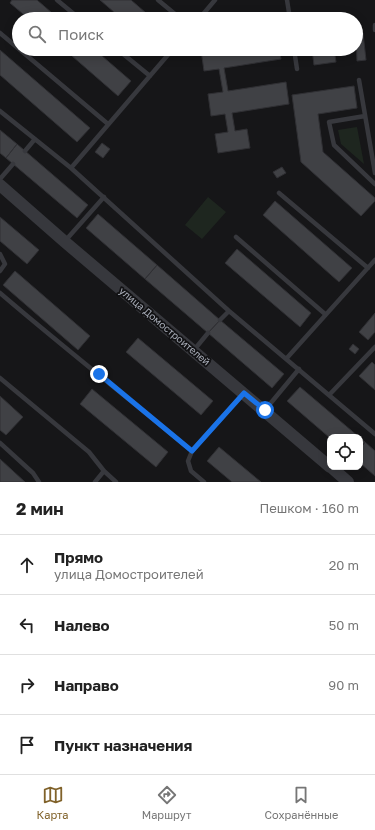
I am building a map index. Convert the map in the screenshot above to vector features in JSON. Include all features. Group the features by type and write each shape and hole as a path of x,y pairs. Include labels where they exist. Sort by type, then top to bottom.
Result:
{"street":[{"name":"улица Домостроителей","path":"0,185 64,242 265,410 327,464"},
{"name":"улица Домостроителей","path":"334,470 348,482"}],"lane":[{"path":"57,0 72,12"},
{"path":"158,0 173,12"},
{"path":"205,12 215,0"},
{"path":"287,0 289,12"},
{"path":"375,25 375,30"},
{"path":"0,33 12,43"},
{"path":"27,56 108,124"},
{"path":"126,56 150,76"},
{"path":"71,168 167,56"},
{"path":"295,56 297,69"},
{"path":"359,80 375,173"},
{"path":"0,111 71,168 229,311 330,394 375,434"},
{"path":"365,116 329,122 334,145 375,184"},
{"path":"25,151 35,139"},
{"path":"0,179 13,164"},
{"path":"279,193 368,268"},
{"path":"64,242 104,197"},
{"path":"236,237 325,314"},
{"path":"0,254 5,264 0,271"},
{"path":"286,359 375,260"},
{"path":"0,293 78,360 99,374 192,451"},
{"path":"220,320 229,311"},
{"path":"194,350 208,333"},
{"path":"330,394 375,348"},
{"path":"265,410 300,369"},
{"path":"0,378 89,452 104,471 116,482"},
{"path":"204,482 191,471 188,461 192,451 244,393"},
{"path":"0,442 33,473 39,482"},
{"path":"95,482 104,471"}],"shaded area":[{"path":"357,127 364,164 341,144 338,130"},
{"path":"208,197 226,212 202,239 185,225"}],"building":[{"path":"12,0 37,0 51,12 21,12 10,3"},
{"path":"100,0 131,0 145,12 114,12"},
{"path":"363,33 366,60 357,61 357,56 363,56"},
{"path":"0,50 90,128 77,142 0,75"},
{"path":"72,56 102,56 131,81 118,96"},
{"path":"202,56 280,56 281,59 224,68 228,91 286,82 289,104 232,113 235,131 247,129 250,148 218,153 215,134 228,132 225,114 211,116 208,94 223,92 219,69 204,71"},
{"path":"313,56 335,56 336,62 314,65"},
{"path":"354,86 357,108 318,114 323,152 375,198 375,201 361,216 301,162 292,95"},
{"path":"0,130 17,144 6,158 0,153"},
{"path":"102,143 110,149 103,158 95,152"},
{"path":"17,144 88,205 77,218 6,158"},
{"path":"282,167 286,173 277,178 273,172"},
{"path":"275,201 352,268 339,282 263,215"},
{"path":"98,214 157,265 145,279 86,228"},
{"path":"0,217 39,250 27,264 0,241"},
{"path":"237,249 311,313 300,327 225,263"},
{"path":"157,265 220,320 208,333 145,279"},
{"path":"15,271 90,336 78,350 3,285"},
{"path":"375,313 375,332 368,340 359,332"},
{"path":"220,320 284,374 272,388 208,333"},
{"path":"138,338 213,401 201,415 126,352"},
{"path":"353,344 359,349 355,354 349,349"},
{"path":"372,362 375,365 375,390 359,376"},
{"path":"300,387 355,434 327,434 327,435 287,401"},
{"path":"92,389 168,452 156,467 80,404"},
{"path":"0,396 23,417 6,435 0,430"},
{"path":"365,442 375,451 375,476 363,466 363,445"},
{"path":"219,447 261,482 232,482 207,461"},
{"path":"0,459 25,482 0,482"}],"route":[{"path":"99,374 192,451 244,393 265,410"}]}
